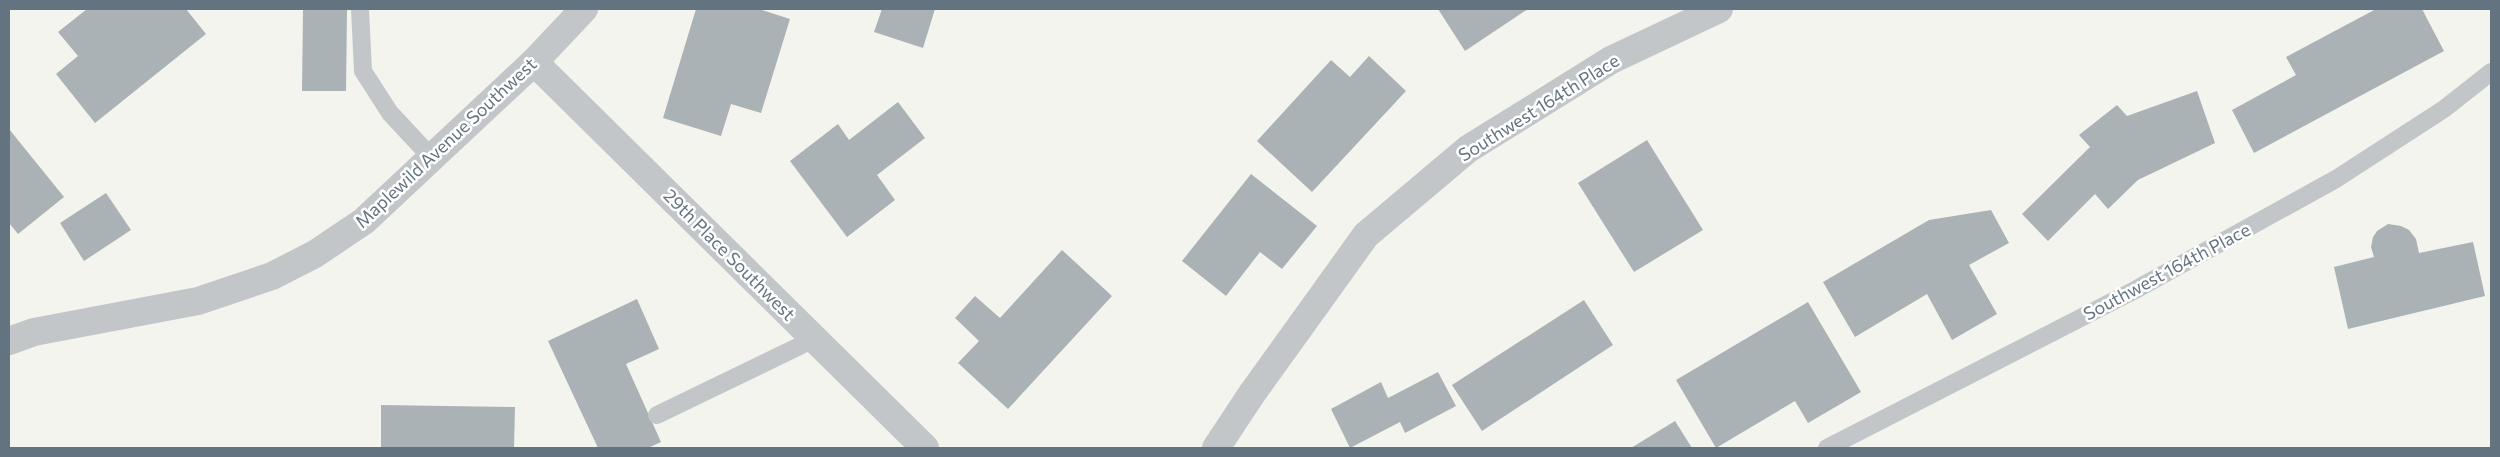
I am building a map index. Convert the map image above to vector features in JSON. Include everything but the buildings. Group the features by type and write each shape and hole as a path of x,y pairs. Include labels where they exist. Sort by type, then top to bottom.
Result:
{"street":[{"name":"Maplewild Avenue Southwest","path":"9,341 34,332 198,301 272,276 315,254 364,221 534,62 584,9"},
{"name":"Southwest 164th Place","path":"1216,448 1251,395 1366,235 1468,149 1611,60 1719,9"},
{"name":"29th Place Southwest","path":"534,62 924,448"}],"lane":[{"path":"360,9 363,71 390,113 432,158"},
{"name":"Southwest 164th Place","path":"1827,448 2135,290 2336,179 2444,108 2491,72"},
{"path":"657,415 814,339"}]}
